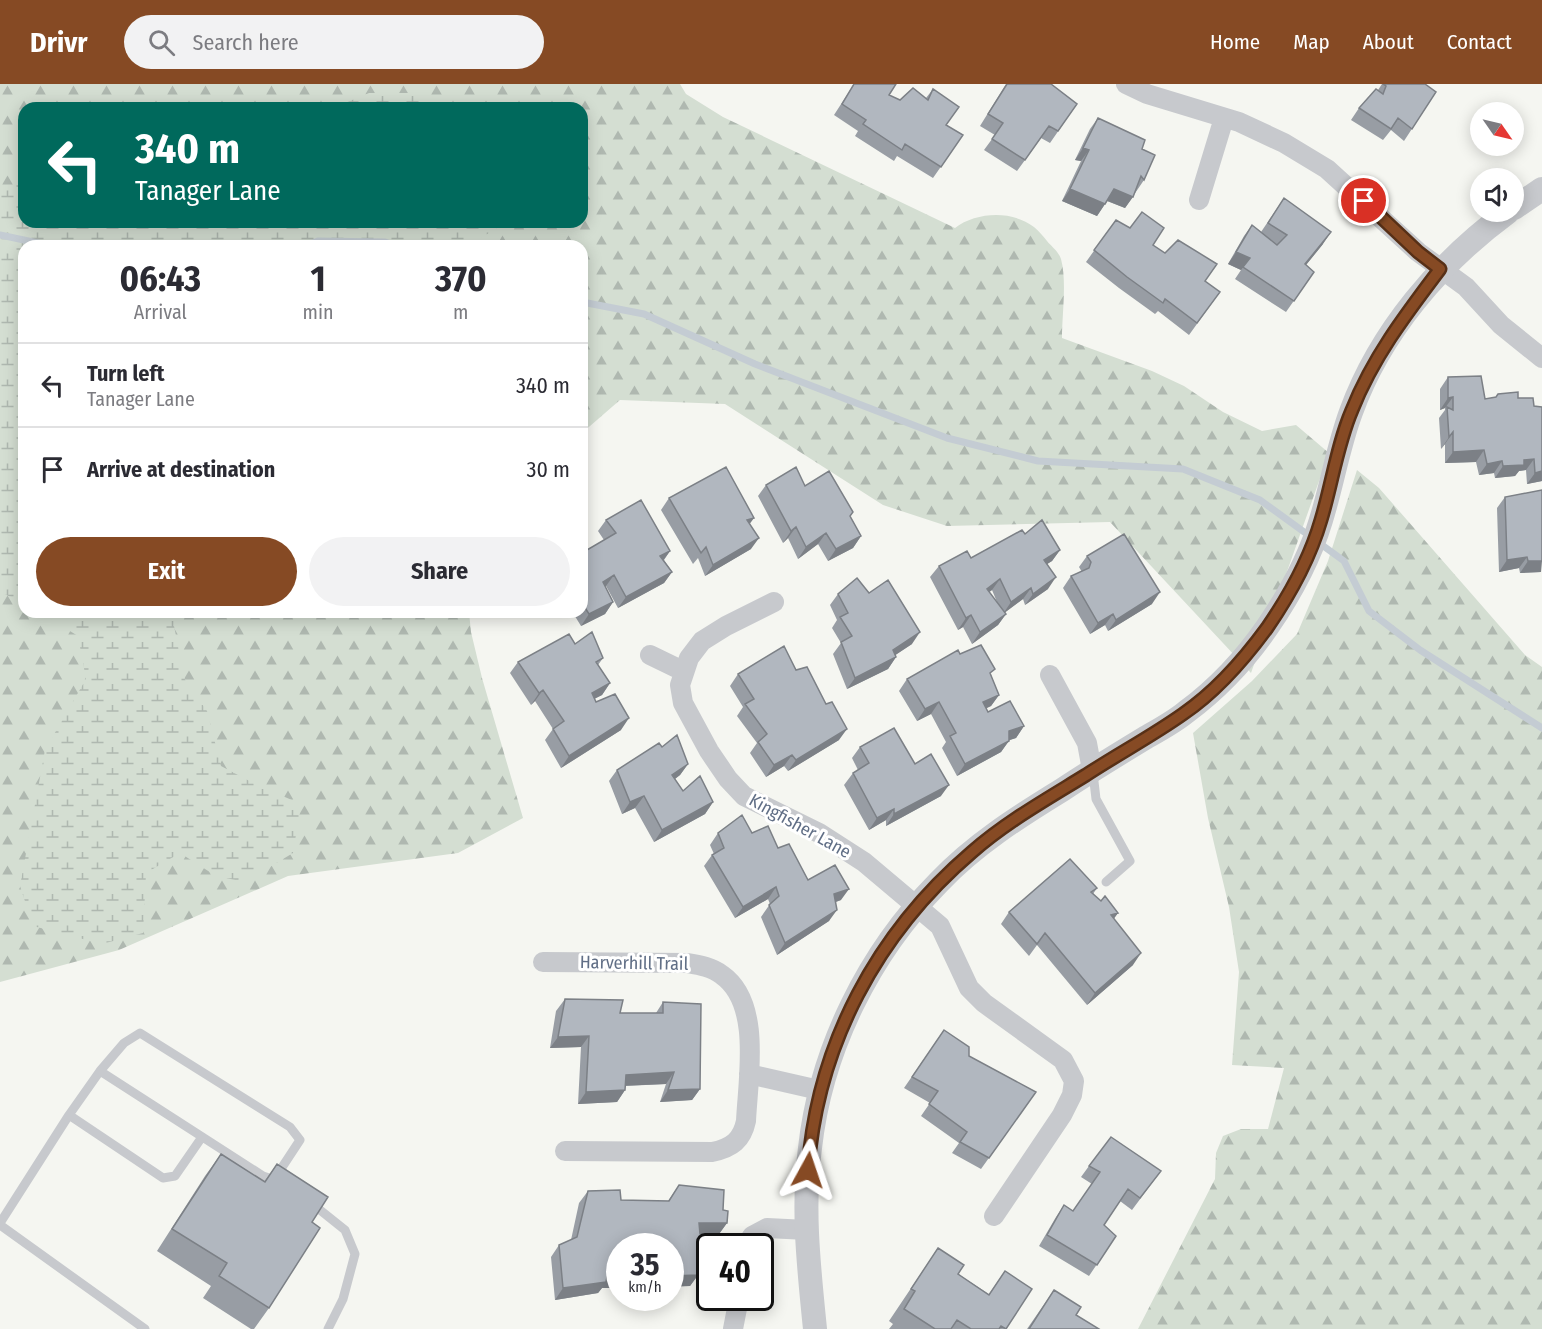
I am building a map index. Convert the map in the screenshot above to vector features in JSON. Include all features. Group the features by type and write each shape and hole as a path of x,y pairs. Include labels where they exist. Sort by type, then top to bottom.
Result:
{"street":[{"path":"1126,84 1147,94 1239,122 1284,143 1328,169 1418,252 1466,287 1501,325 1542,358"},
{"path":"1199,200 1224,118"},
{"path":"1524,201 1542,189"},
{"path":"815,1329 806,1193 819,1090 835,1044 858,993 886,946 939,881 974,850 1021,815 1185,713 1229,674 1267,628 1298,577 1320,523 1351,411 1372,365 1401,320 1440,269 1494,222"},
{"path":"650,655 683,671 688,658 702,641 774,602"},
{"name":"Kingfisher Lane","path":"683,671 680,685 683,703 709,751 728,779 744,796 819,833 864,862 940,926 969,988 984,1003 1063,1060 1074,1081 1072,1095 1062,1115 994,1216"},
{"path":"1050,675 1088,743 1092,770"},
{"name":"Harverhill Trail","path":"543,962 687,963 706,967 722,975 734,986 744,1003 749,1023 746,1121 743,1133 726,1149 712,1152 565,1151"},
{"path":"749,1074 819,1090"},
{"path":"758,1233 767,1228 807,1230"},
{"path":"733,1329 736,1311"}],"lane":[{"path":"1092,770 1096,799 1130,861 1106,882"},
{"path":"146,1329 0,1224 69,1115 100,1071 124,1043 140,1033 290,1127 300,1140 274,1178"},
{"path":"100,1071 263,1176 274,1178 283,1184"},
{"path":"69,1115 163,1178 175,1176 202,1137"},
{"path":"301,1196 345,1230 354,1254 343,1299 328,1329"}],"green space":[{"path":"0,84 680,84 686,94 723,117 955,228 973,219 994,215 1015,218 1034,227 1061,259 1064,288 1062,338 1152,371 1184,386 1223,412 1262,431 1296,425 1329,453 1251,673 1110,522 947,526 883,505 725,404 620,400 588,428 588,240 18,240 18,618 470,618 482,678 523,818 458,853 288,876 119,950 0,982"},
{"path":"369,93 421,93 436,102 347,102"},
{"path":"18,184 18,228 497,228 477,240 18,240 18,600 0,592 0,186"},
{"path":"1357,470 1379,488 1525,655 1542,667 1542,1329 1138,1329 1215,1179 1216,1153 1223,1136 1241,1129 1268,1129 1284,1068 1232,1065 1239,972 1229,907 1208,818 1193,733 1252,681 1297,634 1328,561"},
{"path":"49,618 175,618 174,626 185,680 207,711 221,766 301,804 293,853 245,882 216,876 180,853 146,873 143,933 102,944 33,926 20,886 45,750 86,679 78,636"}],"building":[{"path":"854,84 896,84 889,95 900,100 913,88 928,100 933,89 959,107 946,125 963,135 941,167 905,144 902,150 863,124 866,120 842,104"},
{"path":"1007,84 1051,84 1077,104 1058,131 1049,126 1025,160 992,139 1003,123 988,114"},
{"path":"1383,84 1425,84 1436,92 1412,129 1398,118 1391,129 1359,108 1376,89 1383,94 1386,86"},
{"path":"1098,118 1145,140 1142,149 1155,155 1144,180 1141,176 1133,197 1114,189 1105,204 1070,189 1089,150 1083,148"},
{"path":"1284,198 1331,232 1305,264 1314,272 1294,301 1243,267 1250,258 1236,252 1252,225 1277,245 1287,235 1268,223"},
{"path":"1142,212 1164,228 1153,245 1165,253 1178,240 1217,264 1205,281 1220,292 1197,323 1165,299 1163,303 1094,250 1116,220 1130,228"},
{"path":"1481,376 1485,399 1496,397 1498,394 1518,392 1518,398 1533,398 1534,406 1542,407 1542,471 1535,473 1534,459 1524,460 1524,465 1503,466 1502,461 1487,464 1484,450 1453,452 1453,432 1449,437 1447,407 1453,410 1453,397 1448,398 1448,377"},
{"path":"726,467 754,518 747,520 759,538 713,565 706,547 701,553 669,498"},
{"path":"796,467 805,486 829,471 853,512 850,516 861,536 836,549 826,533 806,547 796,527 791,531 766,485"},
{"path":"1542,490 1542,561 1528,561 1527,557 1507,560 1505,497"},
{"path":"641,500 670,551 660,556 672,572 626,597 614,575 603,582 613,602 589,614 588,549 616,533 606,520"},
{"path":"1042,520 1060,550 1044,560 1056,577 1033,594 1031,588 1011,602 1000,579 987,589 1006,614 980,632 971,615 966,618 939,566 967,551 971,558 1022,530 1025,534"},
{"path":"1124,534 1160,592 1116,620 1113,614 1098,623 1071,576 1089,568 1091,562 1087,556"},
{"path":"857,578 869,593 888,580 920,632 893,650 896,657 855,678 841,642 852,636 840,617 848,613 838,594"},
{"path":"592,632 603,658 596,662 610,683 592,693 596,702 615,694 629,718 569,756 553,729 564,721 543,690 539,693 518,662 569,634 575,644"},
{"path":"981,645 995,669 990,673 999,695 983,702 988,712 1010,701 1024,726 1009,731 1009,741 965,764 950,736 956,733 939,702 925,709 907,679 958,650 960,654"},
{"path":"784,646 796,670 807,667 826,704 832,702 847,729 796,760 792,755 774,765 758,742 767,734 745,704 754,699 738,674"},
{"path":"894,728 915,764 931,754 949,785 894,814 894,809 877,818 853,773 869,763 860,747"},
{"path":"677,735 688,764 672,775 683,791 700,776 713,802 662,830 644,796 630,802 617,770 659,743 662,747"},
{"path":"742,815 752,833 768,826 778,848 789,844 808,880 835,865 849,889 834,894 837,910 785,943 769,905 779,896 776,887 743,907 712,855 724,848 718,833"},
{"path":"1070,859 1097,888 1091,892 1101,901 1105,896 1118,913 1111,915 1141,953 1095,993 1045,933 1037,944 1009,912"},
{"path":"565,999 623,1000 620,1013 663,1013 663,1002 701,1004 700,1089 668,1090 674,1072 626,1075 625,1090 586,1092 589,1036 558,1037"},
{"path":"944,1030 969,1047 969,1056 1036,1092 989,1158 960,1142 967,1132 929,1104 938,1091 912,1077"},
{"path":"1111,1137 1161,1171 1140,1198 1128,1189 1104,1225 1116,1236 1097,1265 1047,1235 1064,1205 1073,1211 1100,1172 1089,1166"},
{"path":"221,1154 265,1182 277,1164 328,1197 312,1222 320,1228 269,1308 219,1276 227,1263 172,1229"},
{"path":"679,1185 724,1190 723,1210 728,1211 727,1223 699,1223 700,1233 696,1233 696,1275 684,1276 684,1233 606,1233 606,1282 563,1288 559,1245 577,1237 588,1191 620,1190 621,1200 669,1201"},
{"path":"938,1248 964,1265 958,1274 989,1295 1005,1271 1032,1289 1006,1329 1001,1326 999,1329 971,1329 957,1320 951,1329 935,1329 904,1309 915,1291 911,1289"},
{"path":"1054,1290 1081,1307 1076,1315 1099,1329 1029,1329"}],"waterway":[{"path":"0,235 24,240"},
{"path":"588,303 644,314 755,364 947,438 1038,461 1183,469 1260,500 1344,561 1369,611 1420,650 1542,728"}],"route":[{"path":"808,1170 819,1090 835,1044 867,977 886,946 917,906 939,881 974,850 1021,815 1185,713 1229,674 1267,628 1298,577 1320,523 1351,411 1372,365 1401,320 1440,269 1418,252 1364,201"}]}
